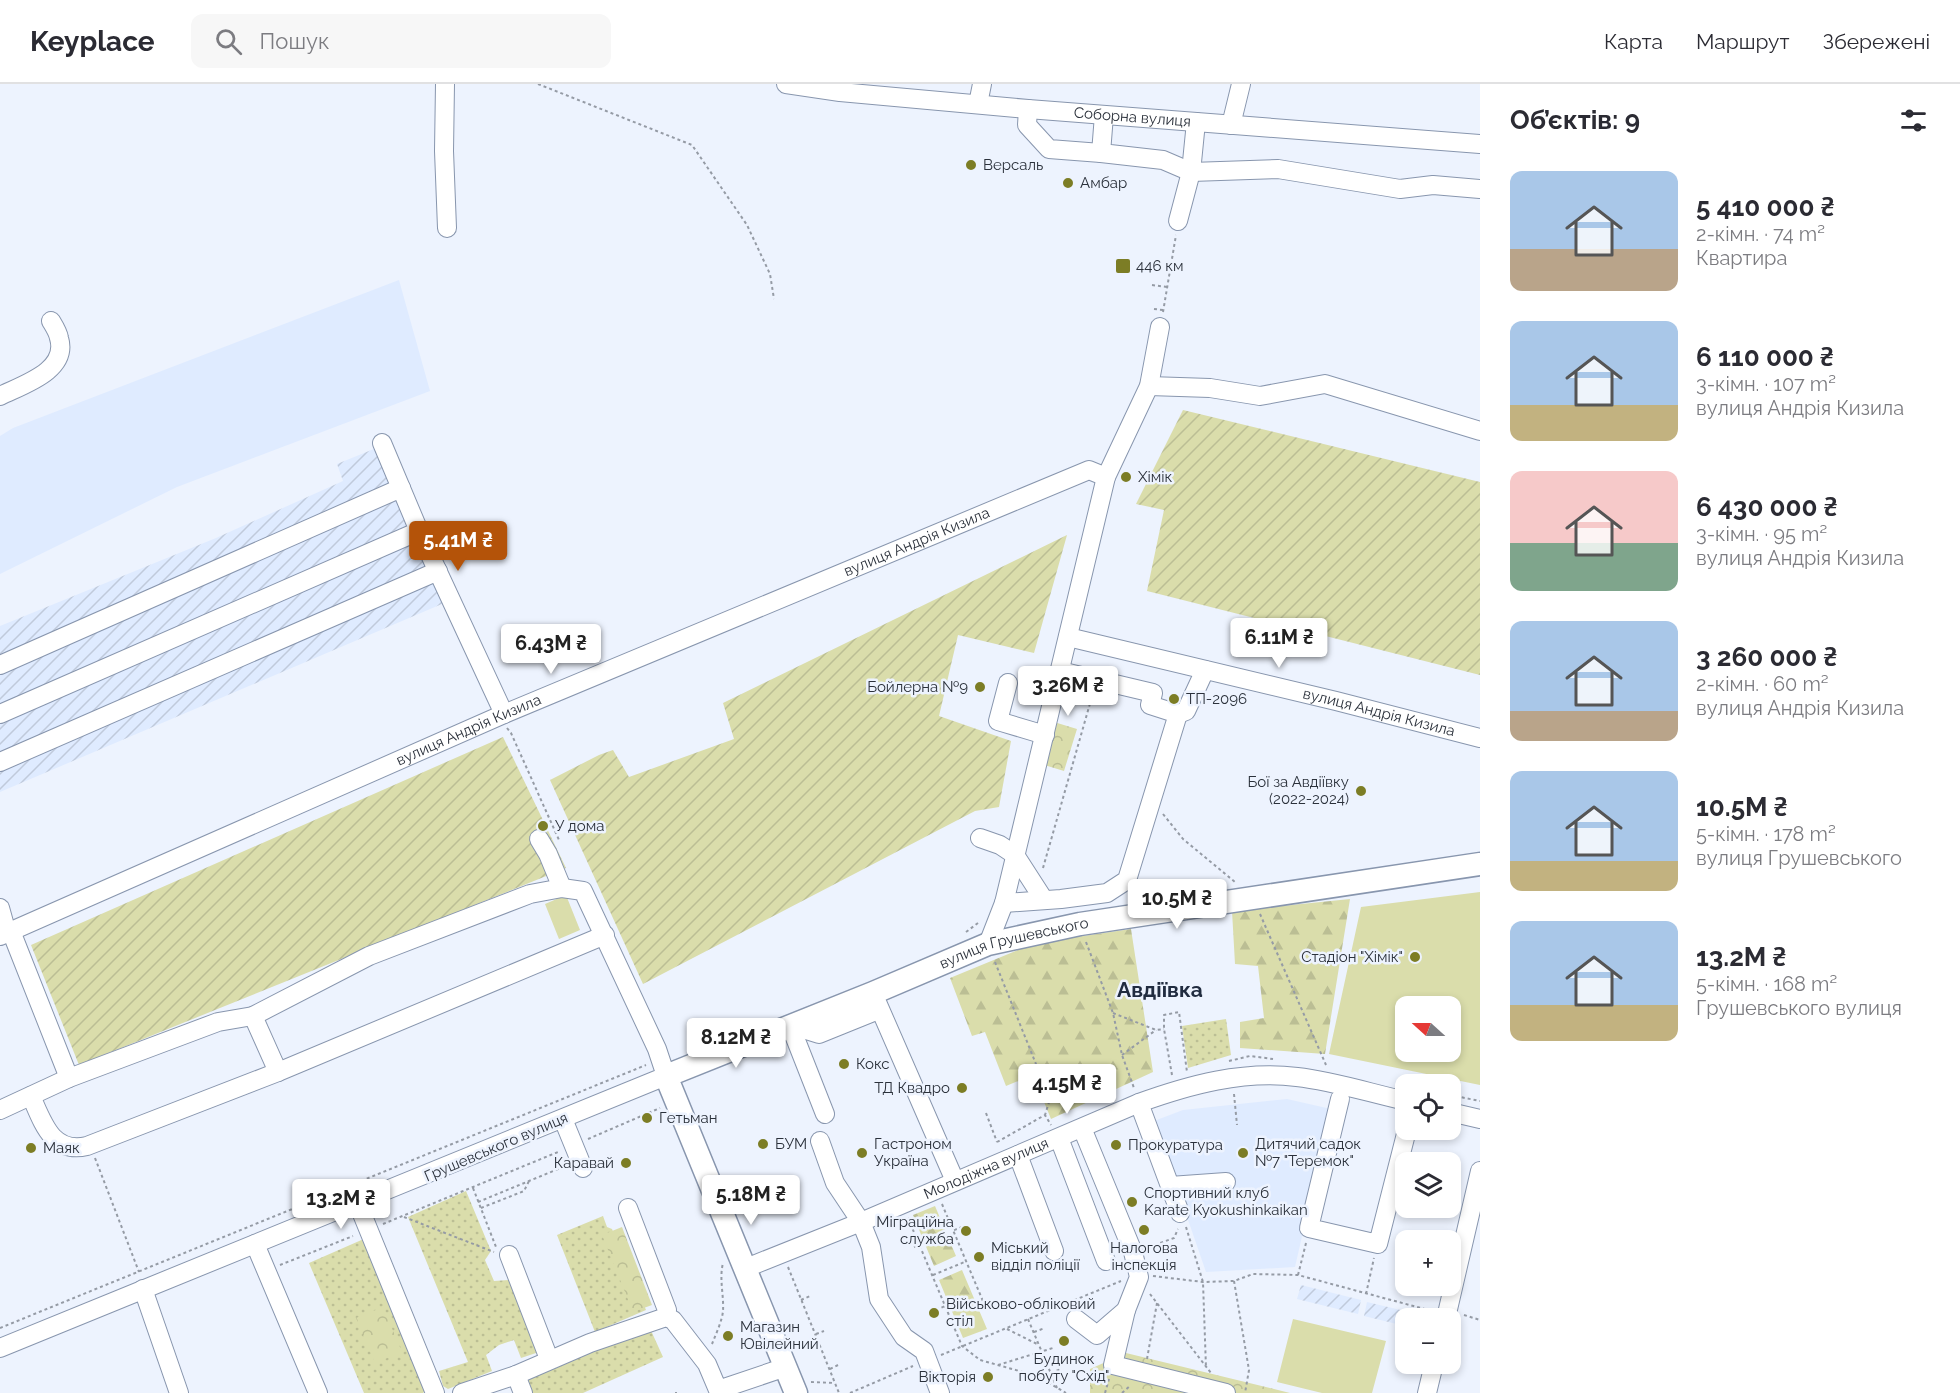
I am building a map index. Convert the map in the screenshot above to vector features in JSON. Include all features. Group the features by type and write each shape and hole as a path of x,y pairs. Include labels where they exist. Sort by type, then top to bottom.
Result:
{"main road":[{"name":"вулиця Грушевського","path":"790,1025 873,993 988,944 1080,924 1480,864"},
{"name":"Грушевського вулиця","path":"663,1068 790,1025"},
{"path":"663,1068 796,1393"}],"street":[{"path":"445,84 444,151 447,228"},
{"name":"Соборна вулиця","path":"786,84 840,92 1028,109 1480,144"},
{"path":"978,104 982,84"},
{"path":"1231,125 1241,84"},
{"path":"1028,109 1027,125 1048,149 1163,160 1191,172 1278,169 1400,189 1433,185 1480,189"},
{"path":"1101,153 1104,115"},
{"path":"1178,221 1191,172 1196,122"},
{"path":"988,944 1004,903 1106,477 1149,386 1162,318"},
{"path":"0,396 48,373 58,359 60,340 51,321"},
{"path":"1149,386 1210,388 1260,396 1325,384 1480,432"},
{"path":"382,442 419,531 504,714"},
{"name":"вулиця Андрія Кизила","path":"5,933 504,714 1089,470 1106,477"},
{"path":"0,665 401,488"},
{"path":"0,714 419,531"},
{"path":"0,762 438,571"},
{"name":"вулиця Андрія Кизила","path":"1068,637 1480,738"},
{"path":"1060,671 1153,693 1150,705 1178,714 1186,711 1205,670"},
{"path":"1008,683 998,721 1045,735"},
{"path":"1004,903 1107,893 1127,880 1178,714"},
{"path":"980,838 1000,845 1015,855 1044,900"},
{"path":"539,839 562,888"},
{"path":"0,1110 69,1078 218,1022 254,1016 369,956 530,894 562,888 583,891 605,935 663,1068"},
{"path":"0,908 5,933 69,1078"},
{"path":"31,1096 44,1126 52,1137 65,1147 75,1149 87,1146 278,1072 605,935"},
{"path":"873,993 955,1181"},
{"path":"254,1016 278,1072"},
{"path":"790,1025 825,1114"},
{"name":"Грушевського вулиця","path":"0,1347 141,1281 255,1244 563,1119 663,1068"},
{"name":"Молодіжна вулиця","path":"746,1268 861,1222 1139,1103 1183,1088 1240,1077 1267,1075 1298,1077 1339,1092 1395,1100"},
{"path":"1339,1092 1309,1228 1378,1244 1404,1140"},
{"path":"1139,1103 1180,1213"},
{"path":"1461,1115 1480,1119"},
{"path":"563,1119 570,1147 584,1168"},
{"path":"1082,1128 1132,1252 1139,1277 1126,1310 1113,1365 1226,1393"},
{"path":"1059,1138 1106,1262"},
{"path":"820,1141 835,1183 861,1222 871,1247 879,1299 904,1337 924,1351 940,1393"},
{"path":"1011,1158 1054,1251"},
{"path":"1448,1308 1480,1171"},
{"path":"1170,1186 1226,1182"},
{"path":"358,1204 435,1393"},
{"path":"628,1208 667,1310 666,1317"},
{"path":"255,1244 318,1393"},
{"path":"509,1255 549,1359"},
{"path":"141,1281 178,1393"},
{"path":"1076,1320 1097,1335 1126,1310"},
{"path":"462,1393 516,1375 549,1359 666,1317 673,1320 707,1364 716,1392 786,1367"},
{"path":"1427,1393 1432,1374"},
{"path":"516,1375 523,1393"}],"path":[{"path":"538,84 692,146 747,225 770,274 774,299"},
{"path":"1162,318 1178,221"},
{"path":"1152,285 1167,287"},
{"path":"1154,309 1162,318"},
{"path":"504,714 507,729 511,733 564,849"},
{"path":"1152,801 1184,839 1253,897 1339,1092"},
{"path":"963,935 979,922"},
{"path":"988,944 1050,1099 1045,1116 997,1142"},
{"path":"1172,1075 1164,1029 1164,1015 1179,1012 1187,1072"},
{"path":"1113,1013 1156,1030 1164,1029"},
{"path":"1122,1055 1156,1030"},
{"path":"0,1328 141,1281 663,1068"},
{"path":"1234,1094 1237,1125"},
{"path":"1461,1097 1480,1101"},
{"path":"267,1270 677,1103"},
{"path":"986,1113 997,1142 1011,1158"},
{"path":"1045,1116 1059,1138"},
{"path":"703,1118 719,1122"},
{"path":"87,1146 99,1164 141,1281"},
{"path":"478,1202 562,1167 570,1147"},
{"path":"481,1208 524,1191 529,1181"},
{"path":"402,1216 499,1254 473,1188"},
{"path":"510,1196 512,1201"},
{"path":"941,1201 985,1306"},
{"path":"1132,1252 1174,1238 1179,1230 1175,1220 1180,1213 1183,1216 1203,1282 1206,1368"},
{"path":"907,1216 962,1346 980,1360 1037,1376 1066,1393"},
{"path":"954,1230 962,1227"},
{"path":"1298,1275 1309,1228"},
{"path":"1366,1294 1378,1244"},
{"path":"914,1247 919,1245"},
{"path":"932,1276 967,1261"},
{"path":"707,1364 723,1312 720,1274 723,1263"},
{"path":"849,1393 1114,1282 1139,1277 1162,1276 1203,1282 1234,1281 1253,1274 1298,1275 1415,1308"},
{"path":"1139,1277 1213,1376"},
{"path":"1234,1281 1249,1370 1245,1393"},
{"path":"801,1300 810,1296"},
{"path":"1145,1373 1157,1303"},
{"path":"936,1310 945,1306"},
{"path":"1461,1314 1480,1320"},
{"path":"1028,1318 1057,1388"},
{"path":"1005,1328 1039,1345"},
{"path":"1034,1332 1045,1328"},
{"path":"815,1334 824,1331"},
{"path":"998,1365 1053,1348"},
{"path":"829,1369 838,1365"},
{"path":"1051,1373 1061,1369"}],"shaded area":[{"path":"399,280 430,391 177,487 0,574 0,436 13,428"},
{"path":"391,442 456,598 0,792 0,626 216,538 343,481 337,464"},
{"name":"Дитячий садок №7 \"Теремок\"","path":"1287,1099 1331,1109 1295,1267 1206,1272 1154,1121 1183,1110"},
{"path":"1301,1285 1361,1300 1358,1314 1297,1299"},
{"path":"1367,1302 1395,1309 1395,1324 1364,1316"}],"green space":[{"path":"1183,410 1480,482 1480,675 1147,591 1164,510 1136,504"},
{"path":"1067,535 1034,653 958,635 939,716 1011,741 999,807 975,811 643,984 550,780 613,750 629,777 734,739 723,703"},
{"path":"1054,722 1077,729 1064,771 1041,764"},
{"path":"503,737 566,868 79,1065 31,945"},
{"name":"Стадіон \"Хімік\"","path":"1480,892 1480,1085 1461,1081 1461,1074 1426,1074 1329,1054 1361,907"},
{"path":"566,895 580,930 559,939 545,904"},
{"path":"1350,899 1325,1054 1240,1048 1240,1022 1264,1018 1258,966 1235,964 1232,911"},
{"path":"1131,929 1153,1072 1051,1119 1033,1075 1006,1086 985,1032 972,1036 950,978 1035,943"},
{"path":"1226,1019 1231,1055 1188,1068 1182,1026"},
{"path":"466,1191 491,1251 485,1260 494,1281 509,1280 539,1352 521,1358 514,1340 499,1345 486,1355 492,1371 448,1389 443,1386 439,1371 468,1362 408,1217"},
{"path":"935,1206 956,1256 934,1266 913,1215"},
{"path":"603,1216 607,1227 612,1229 646,1310 595,1332 557,1235"},
{"path":"622,1227 652,1305 633,1312 602,1235"},
{"path":"366,1238 427,1389 423,1393 364,1393 309,1263"},
{"path":"962,1270 987,1329 963,1338 939,1280"},
{"path":"383,1307 402,1352 375,1363 356,1318"},
{"path":"1293,1319 1386,1341 1372,1393 1322,1393 1277,1382"},
{"path":"648,1324 663,1357 583,1393 528,1393 523,1380"},
{"path":"1126,1353 1290,1393 1090,1393 1090,1369"}],"place":[{"name":"Версаль","path":"971,165"},
{"name":"Амбар","path":"1068,183"},
{"name":"446 км","path":"1123,266"},
{"name":"Хімік","path":"1126,477"},
{"name":"Бойлерна №9","path":"980,687"},
{"name":"ТП-2096","path":"1174,699"},
{"name":"Бої за Авдіївку (2022-2024)","path":"1361,791"},
{"name":"У дома","path":"543,826"},
{"name":"Стадіон \"Хімік\"","path":"1415,957"},
{"name":"Кокс","path":"844,1064"},
{"name":"ТД Квадро","path":"962,1088"},
{"name":"Гетьман","path":"647,1118"},
{"name":"БУМ","path":"763,1144"},
{"name":"Прокуратура","path":"1116,1145"},
{"name":"Маяк","path":"31,1148"},
{"name":"Гастроном Україна","path":"862,1153"},
{"name":"Дитячий садок №7 \"Теремок\"","path":"1243,1153"},
{"name":"Каравай","path":"626,1163"},
{"name":"Спортивний клуб Karate Kyokushinkaikan","path":"1132,1202"},
{"name":"Налогова інспекція","path":"1144,1230"},
{"name":"Міграційна служба","path":"966,1231"},
{"name":"Міський відділ поліції","path":"979,1257"},
{"name":"Військово-обліковий стіл","path":"934,1313"},
{"name":"Магазин Ювілейний","path":"728,1336"},
{"name":"Будинок побуту \"Схід\"","path":"1064,1341"},
{"name":"Вікторія","path":"988,1377"}],"district":[{"name":"Авдіївка","path":"1160,989"}]}
